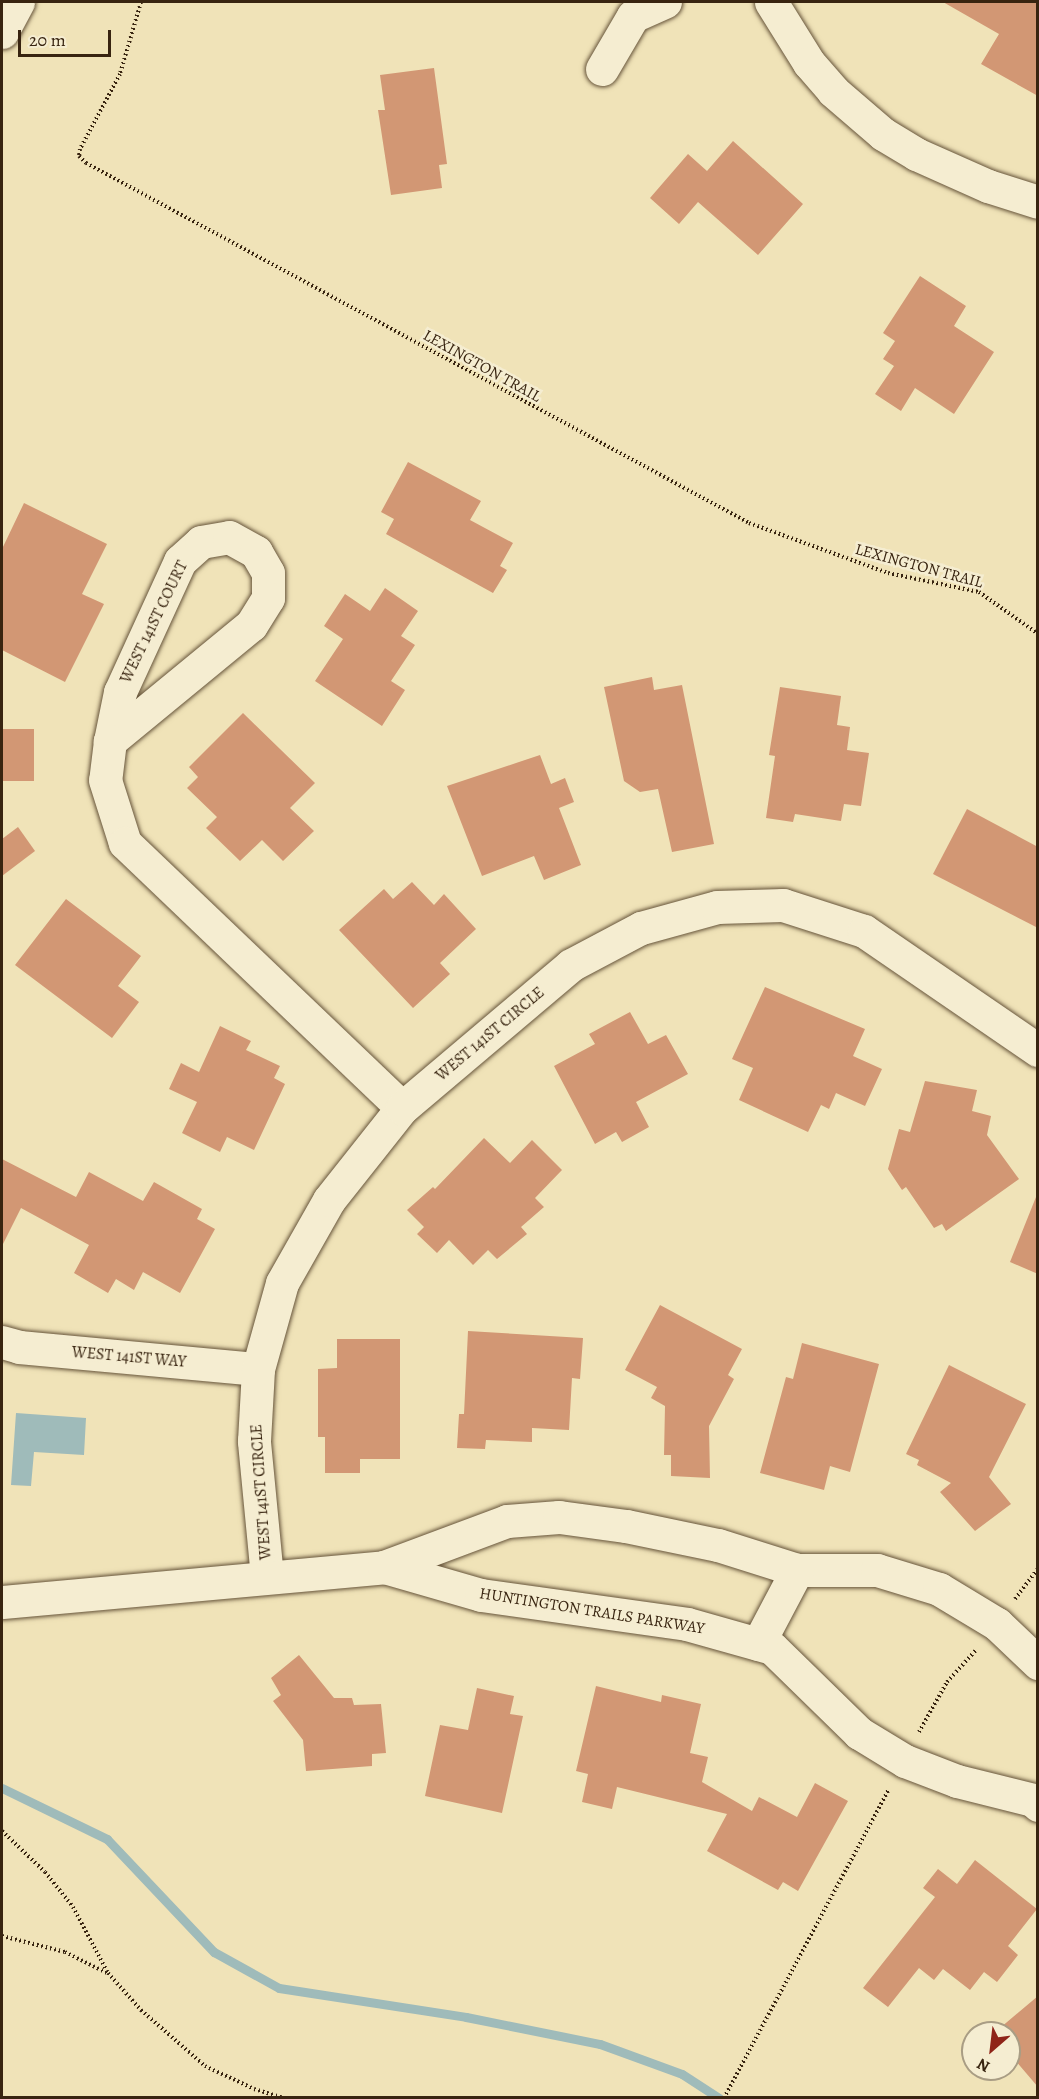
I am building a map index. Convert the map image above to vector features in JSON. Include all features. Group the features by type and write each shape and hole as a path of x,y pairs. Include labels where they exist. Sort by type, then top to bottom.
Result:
{"street":[{"path":"2,32 18,2"},
{"path":"602,69 633,16 665,2"},
{"path":"771,2 809,63 833,91 883,134 916,153 988,186 1038,202"},
{"name":"WEST 141ST COURT","path":"110,741 251,626 268,598 268,573 256,552 229,537 201,542 180,561 120,692 110,741 105,780 124,843 402,1108"},
{"name":"WEST 141ST CIRCLE","path":"267,1577 254,1442 258,1369 282,1283 329,1200 402,1108 571,965 641,928 717,907 783,905 864,931 1038,1050"},
{"name":"WEST 141ST WAY","path":"2,1342 19,1347 258,1369"},
{"name":"HUNTINGTON TRAILS PARKWAY","path":"2,1602 384,1567 507,1521 559,1517 626,1526 718,1545 797,1570 877,1570 939,1589 997,1624 1038,1663"},
{"name":"HUNTINGTON TRAILS PARKWAY","path":"384,1567 481,1595 687,1624 772,1648 860,1733 905,1761 957,1781 1036,1800"},
{"path":"758,1644 797,1570"}],"path":[{"name":"LEXINGTON TRAIL","path":"141,2 120,74 80,148 79,156 86,163 749,523 888,573 979,592 1038,634"},
{"path":"724,2097 947,1682 997,1624 1038,1568"},
{"path":"2,1831 45,1872 73,1907 108,1973 141,2010 205,2066 254,2089 283,2097"},
{"path":"2,1936 65,1952 108,1973"}],"water":[{"path":"16,1413 86,1418 84,1455 34,1452 31,1486 11,1485"}],"building":[{"path":"943,2 1038,2 1038,96 981,64 999,34"},
{"path":"434,68 447,164 439,165 442,188 391,195 378,110 385,110 380,75"},
{"path":"733,141 803,204 758,255 698,202 679,224 650,198 688,154 707,171"},
{"path":"920,276 966,306 954,326 994,352 954,414 915,388 901,411 875,394 894,366 883,359 895,341 883,333"},
{"path":"408,462 481,501 470,520 513,543 500,566 507,570 493,593 386,534 394,519 381,512"},
{"path":"24,503 107,544 82,594 104,604 65,682 2,650 2,549"},
{"path":"385,588 418,611 401,636 415,645 391,681 405,690 382,726 315,681 343,639 324,626 345,594 370,611"},
{"path":"652,677 654,690 682,685 714,844 672,852 658,789 640,792 624,781 604,687"},
{"path":"780,687 841,696 837,725 850,727 847,750 869,753 861,806 844,804 841,821 795,814 793,822 766,818 775,756 769,755"},
{"path":"243,713 315,783 290,808 314,831 283,861 262,840 240,861 206,828 217,817 187,788 198,777 189,767"},
{"path":"2,729 34,729 34,781 2,781"},
{"path":"540,755 551,784 565,778 574,802 559,808 581,865 544,880 534,856 482,876 447,786"},
{"path":"967,809 1038,847 1038,928 933,874"},
{"path":"18,827 35,851 2,876 2,839"},
{"path":"412,882 434,905 444,894 476,929 440,963 450,974 413,1008 339,930 384,889 393,899"},
{"path":"66,899 141,956 118,986 139,1002 112,1038 15,965"},
{"path":"765,987 865,1029 853,1056 882,1069 865,1106 836,1093 829,1109 821,1105 808,1132 739,1100 753,1068 732,1059"},
{"path":"630,1012 648,1044 666,1035 688,1074 636,1102 649,1127 622,1142 616,1132 595,1144 554,1066 595,1044 589,1034"},
{"path":"220,1026 251,1041 246,1050 280,1066 274,1078 285,1084 254,1150 227,1137 220,1152 182,1133 197,1102 169,1089 181,1063 199,1072"},
{"path":"925,1081 977,1090 972,1111 991,1116 987,1135 1019,1179 946,1231 942,1224 934,1228 906,1187 902,1190 888,1169 899,1129 910,1132"},
{"path":"484,1138 510,1163 532,1140 562,1170 535,1198 544,1207 521,1227 527,1234 497,1259 488,1250 473,1265 449,1240 437,1253 417,1234 424,1227 407,1210 433,1187 435,1189"},
{"path":"2,1159 76,1197 89,1172 143,1201 154,1182 202,1209 197,1219 215,1229 180,1293 143,1272 134,1290 116,1279 108,1293 74,1273 89,1245 21,1208 2,1246"},
{"path":"1036,1197 1038,1197 1038,1274 1010,1262"},
{"path":"660,1305 742,1349 728,1375 734,1379 709,1426 710,1478 671,1476 671,1455 664,1455 665,1406 651,1398 657,1387 625,1370"},
{"path":"468,1331 583,1338 580,1379 572,1378 569,1430 532,1428 532,1442 486,1440 485,1449 457,1448 459,1414 464,1414"},
{"path":"337,1339 400,1339 400,1459 360,1459 360,1473 325,1473 325,1437 318,1437 318,1369 337,1368"},
{"path":"802,1343 879,1364 850,1472 830,1466 824,1490 760,1473 786,1377 793,1379"},
{"path":"949,1365 1026,1404 989,1477 1011,1504 975,1531 940,1492 951,1483 917,1465 919,1460 906,1454"},
{"path":"299,1655 334,1698 352,1698 354,1705 381,1704 386,1753 372,1754 372,1766 306,1771 303,1740 273,1701 281,1695 271,1678"},
{"path":"596,1686 661,1702 662,1695 701,1704 690,1753 708,1757 702,1782 752,1811 759,1797 797,1817 815,1783 848,1801 798,1891 783,1882 778,1890 707,1851 727,1814 617,1787 612,1809 582,1802 588,1774 576,1771"},
{"path":"477,1688 514,1696 510,1714 523,1716 502,1813 425,1796 440,1725 468,1730"},
{"path":"975,1860 1037,1909 1008,1946 1018,1955 997,1982 984,1972 970,1990 943,1969 934,1980 919,1968 888,2007 863,1988 935,1897 923,1888 938,1869 957,1884"},
{"path":"1038,1996 1038,2087 1021,2067 1021,2021 1008,2021"}],"waterway":[{"path":"2,1788 107,1839 214,1952 279,1988 466,2017 600,2044 682,2074 719,2098"}]}
